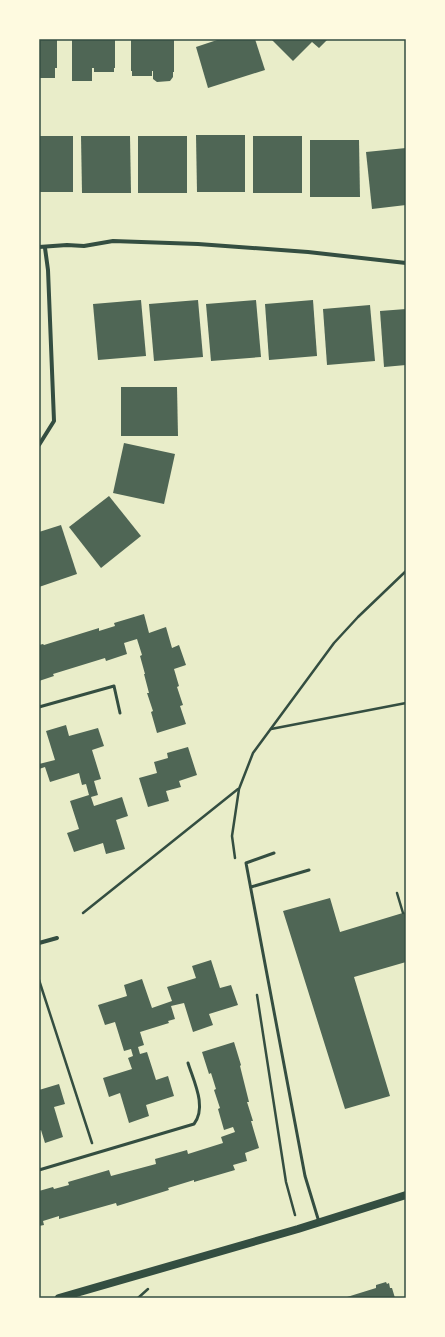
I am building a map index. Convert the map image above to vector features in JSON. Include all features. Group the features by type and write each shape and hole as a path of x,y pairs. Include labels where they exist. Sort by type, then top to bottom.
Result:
{"main road":[{"path":"60,1298 406,1195"}],"street":[{"path":"39,247 44,248 67,245 84,246 113,241 198,244 308,252 406,263"},
{"path":"39,444 54,421 48,270 44,248"},
{"path":"39,944 57,938"}],"lane":[{"path":"39,707 114,686 120,713"},
{"path":"274,853 246,863 306,1176 319,1222"},
{"path":"251,887 308,870"},
{"path":"39,1170 194,1124 199,1118 200,1102 188,1063"}],"path":[{"path":"270,730 406,703"},
{"path":"83,912 239,789"},
{"path":"397,893 403,913"},
{"path":"39,980 88,1130"}],"building":[{"path":"39,39 57,39 57,68 55,68 55,78 39,78"},
{"path":"72,39 115,39 114,72 94,72 94,68 92,68 92,81 72,81"},
{"path":"131,39 174,39 174,72 170,81 157,82 153,79 153,71 152,76 132,76"},
{"path":"220,39 255,39 265,70 208,88 196,47"},
{"path":"271,39 328,39 319,48 312,42 293,61"},
{"path":"196,135 245,135 245,192 197,192"},
{"path":"39,136 73,136 73,192 39,192"},
{"path":"81,136 130,136 131,193 82,193"},
{"path":"138,136 187,136 187,193 138,193"},
{"path":"253,136 302,136 302,193 253,193"},
{"path":"310,140 359,140 360,197 310,197"},
{"path":"406,148 406,205 372,209 366,152"},
{"path":"141,300 146,356 98,360 93,304"},
{"path":"198,300 203,357 154,361 149,304"},
{"path":"256,300 261,357 211,361 206,304"},
{"path":"313,300 317,356 269,360 265,304"},
{"path":"370,305 375,361 327,365 323,309"},
{"path":"406,309 406,365 384,367 380,311"},
{"path":"121,387 177,387 178,436 121,436"},
{"path":"124,443 175,454 164,504 113,493"},
{"path":"109,496 141,536 101,568 69,527"},
{"path":"61,525 77,574 39,587 39,532"},
{"path":"144,614 149,633 166,627 172,648 179,645 186,665 174,669 179,686 177,687 183,705 180,706 186,724 157,733 151,712 153,711 147,693 149,693 140,656 142,655 137,639 124,643 127,654 106,661 105,658 53,674 54,676 39,681 39,645 44,645 99,628 99,631 115,626 114,623"},
{"path":"66,725 69,736 98,728 104,746 92,750 101,779 94,781 98,795 91,797 94,806 122,797 128,816 116,820 125,849 106,854 103,843 74,852 67,833 79,829 70,801 89,795 86,784 82,785 79,773 50,782 45,767 39,769 39,764 55,760 46,731"},
{"path":"188,747 197,775 179,781 181,787 166,791 169,801 148,807 139,778 157,773 154,762 168,758 167,753"},
{"path":"330,898 340,932 406,912 406,962 354,977 390,1096 345,1109 283,911"},
{"path":"211,960 220,988 231,985 238,1005 209,1014 213,1025 193,1032 184,1003 171,1006 175,1019 168,1021 169,1023 140,1032 144,1045 138,1047 140,1054 147,1052 156,1080 168,1076 174,1096 146,1105 149,1116 129,1123 120,1093 109,1097 103,1078 132,1069 128,1058 133,1056 131,1049 124,1051 115,1022 105,1025 98,1005 127,996 124,985 142,979 152,1008 172,1001 167,987 196,978 192,966"},
{"path":"234,1042 241,1065 249,1102 247,1102 253,1121 251,1121 259,1148 245,1153 247,1161 233,1165 235,1170 194,1182 194,1180 168,1188 169,1190 117,1206 116,1203 59,1219 59,1216 43,1221 44,1225 39,1226 39,1191 69,1185 68,1182 109,1170 111,1176 156,1164 155,1159 187,1150 188,1154 223,1143 221,1137 235,1132 233,1127 224,1130 218,1109 220,1108 214,1090 216,1089 211,1073 209,1074 202,1052"},
{"path":"59,1084 65,1104 54,1107 63,1137 45,1143 41,1130 39,1131 39,1090"},
{"path":"386,1282 387,1284 389,1283 390,1288 392,1288 395,1298 347,1297 376,1288 376,1285"}]}
